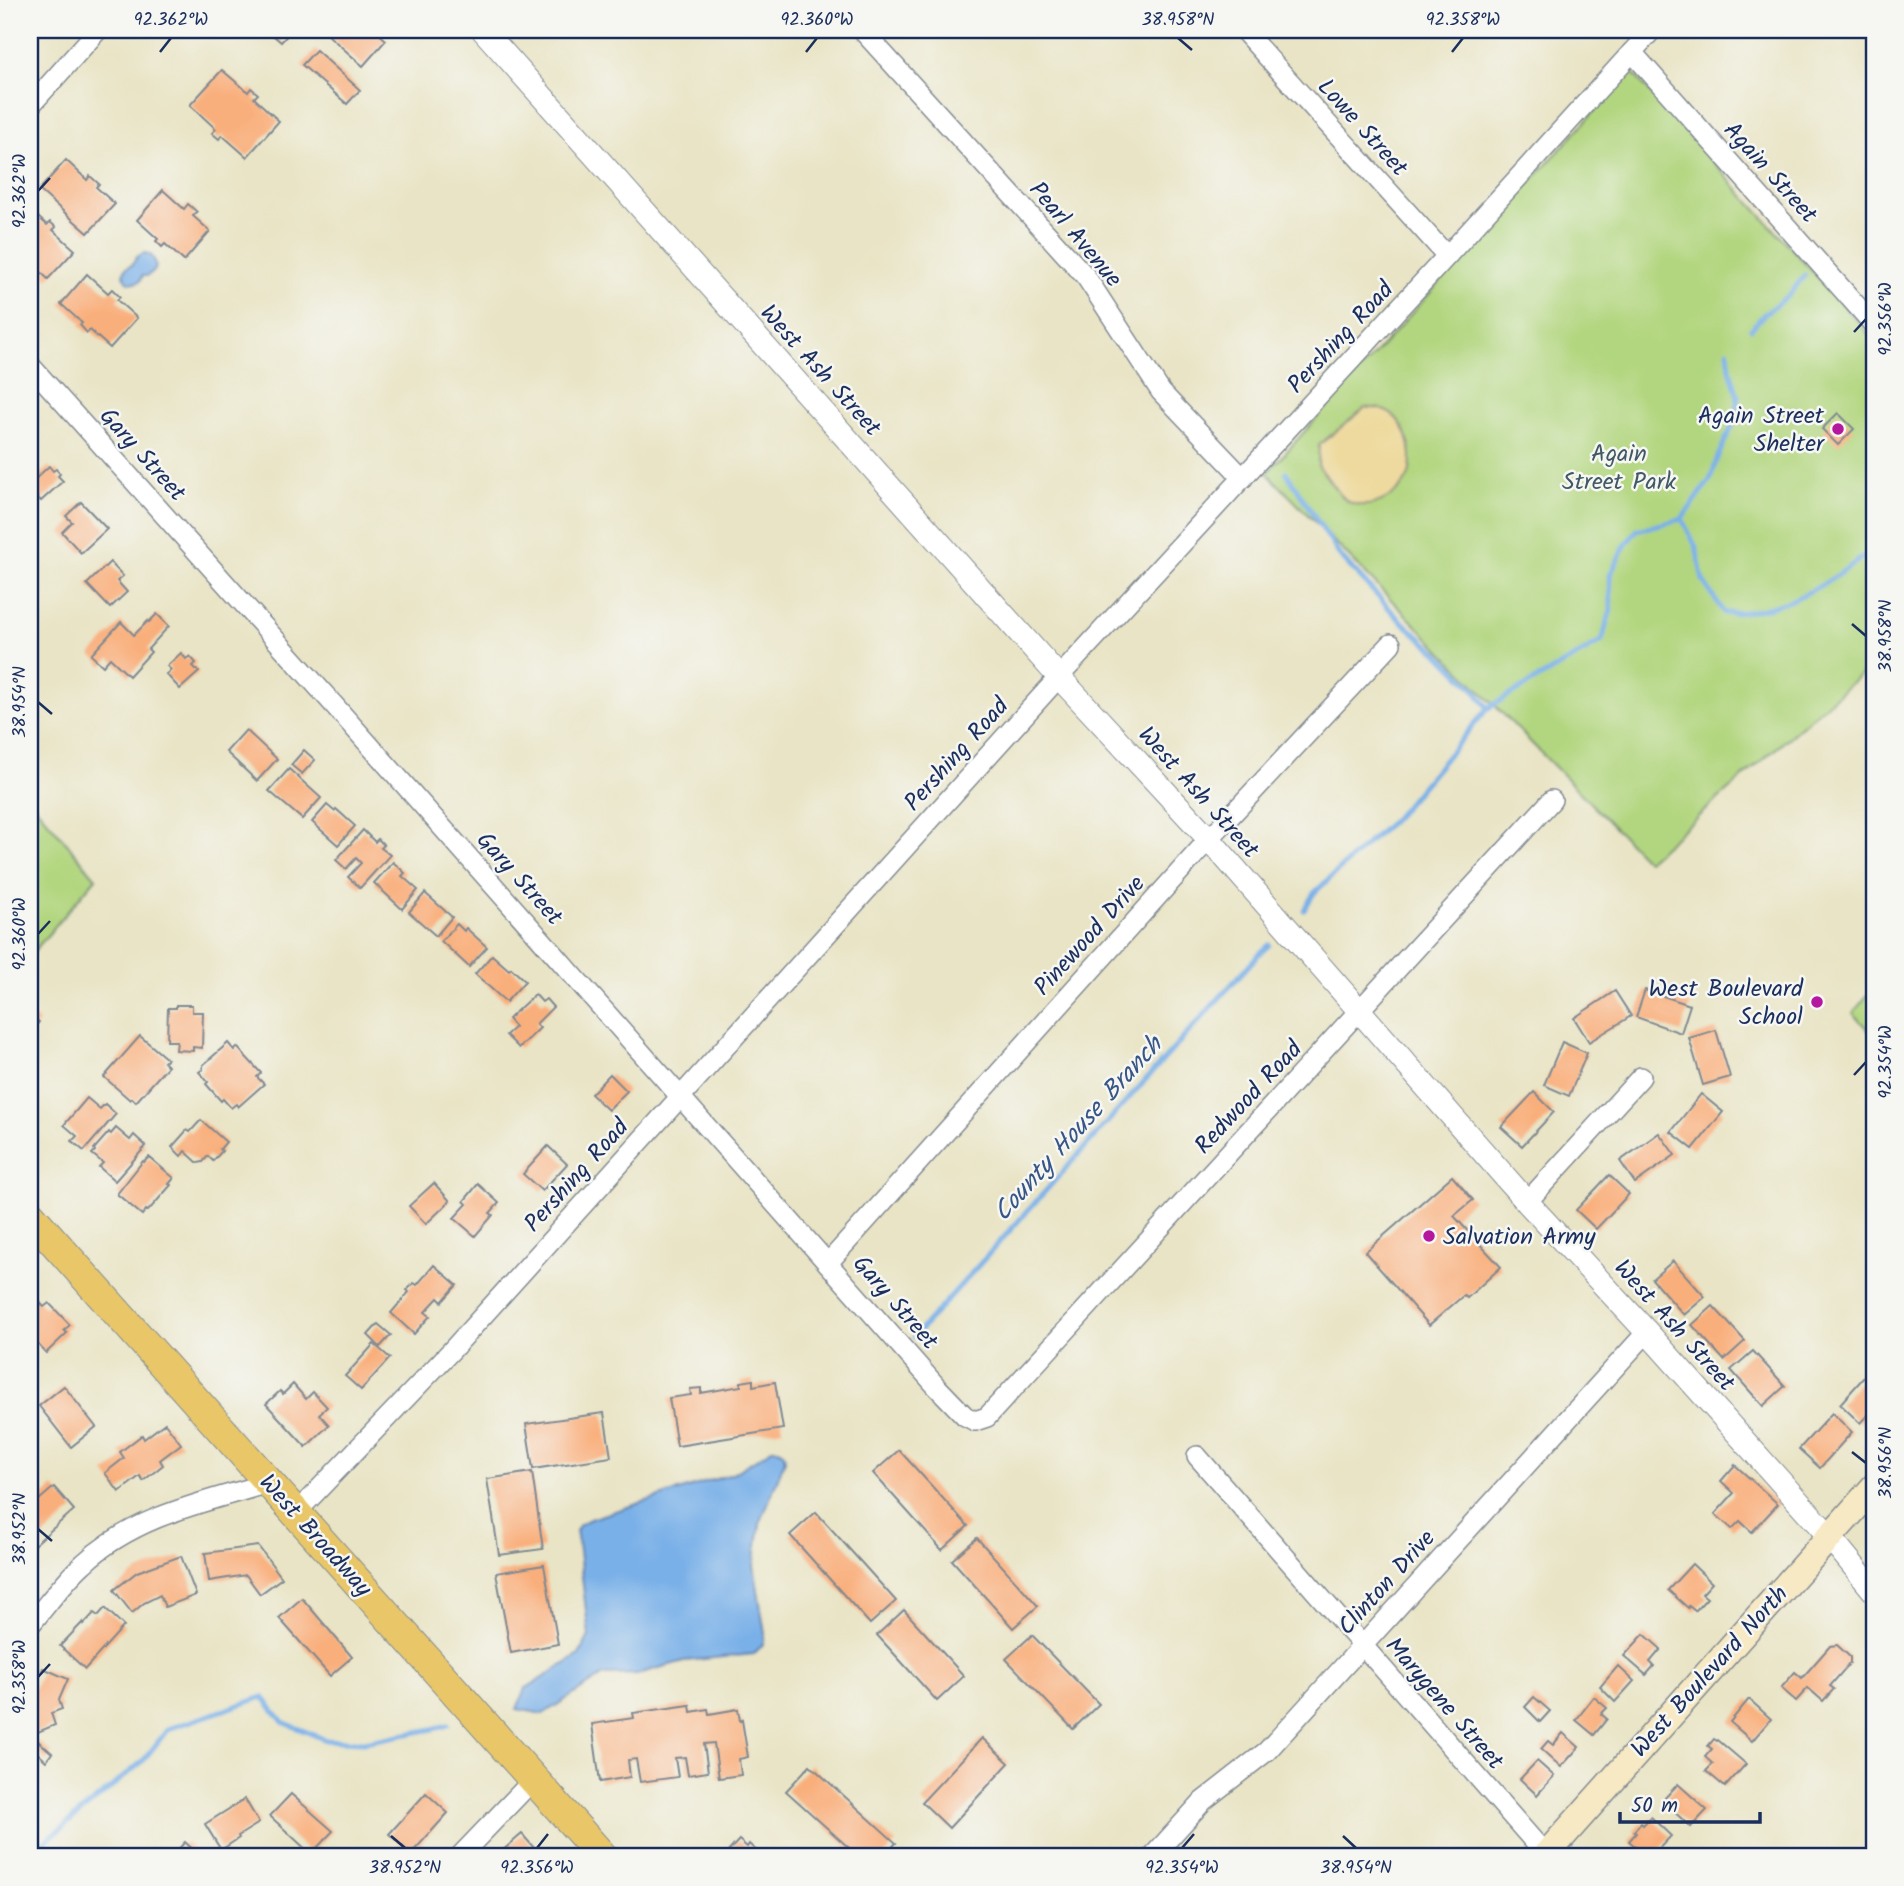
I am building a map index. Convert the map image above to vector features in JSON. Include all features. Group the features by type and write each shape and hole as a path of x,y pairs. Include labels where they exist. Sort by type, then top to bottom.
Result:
{"main road":[{"name":"West Broadway","path":"30,1215 602,1856"},
{"name":"West Boulevard North","path":"1545,1855 1874,1486"}],"street":[{"path":"30,106 99,30"},
{"name":"West Ash Street","path":"483,30 1059,677 1209,839 1527,1202 1829,1536 1874,1591"},
{"name":"Pearl Avenue","path":"862,30 1086,277 1161,391 1243,478"},
{"name":"Lowe Street","path":"1243,30 1447,256"},
{"name":"Pershing Road","path":"296,1513 452,1350 1059,677 1652,30"},
{"name":"Again Street","path":"1632,52 1874,325"},
{"name":"Gary Street","path":"30,365 947,1396 965,1416 975,1421"},
{"name":"Pinewood Drive","path":"828,1263 1209,839 1391,644"},
{"name":"Redwood Road","path":"975,1421 987,1417 1552,800"},
{"path":"1527,1202 1641,1077"},
{"name":"Clinton Drive","path":"1153,1856 1203,1801 1267,1751 1647,1332"},
{"name":"Marygene Street","path":"1197,1456 1545,1855"},
{"path":"30,1625 82,1564 118,1537 172,1511 270,1483"},
{"path":"460,1856 534,1779"}],"green space":[{"name":"Again Street Park","path":"1631,71 1874,340 1874,663 1647,861 1267,473"},
{"path":"30,800 96,878 30,956"},
{"path":"1874,991 1874,1036 1854,1012 1869,993"}],"sand":[{"path":"1365,408 1385,411 1399,421 1410,445 1410,472 1391,496 1375,503 1357,505 1345,500 1318,465 1319,445"}],"water":[{"path":"143,253 154,258 155,270 142,276 136,283 128,282 123,274 126,268"},
{"path":"772,1449 779,1449 784,1453 785,1460 760,1524 754,1566 765,1634 763,1644 754,1654 684,1661 638,1674 604,1675 543,1714 517,1709 525,1689 579,1655 589,1636 576,1531 580,1524 732,1474"}],"building":[{"path":"267,30 292,30 281,42"},
{"path":"334,30 375,30 386,40 363,66 329,36"},
{"path":"316,50 360,90 347,104 302,65"},
{"path":"222,70 248,92 251,88 258,94 254,98 279,121 247,157 222,135 219,139 212,133 216,129 190,105"},
{"path":"66,160 87,180 90,176 99,184 96,187 115,204 88,233 39,190"},
{"path":"163,190 184,209 188,204 197,212 193,216 210,231 184,261 165,244 162,247 156,241 158,239 137,220"},
{"path":"30,210 47,225 50,222 56,227 53,230 75,250 48,279 30,262"},
{"path":"87,274 108,293 112,289 120,297 117,300 137,318 110,348 90,330 87,333 80,325 82,323 61,304"},
{"name":"Again Street Shelter","path":"1838,413 1854,429 1838,445 1822,429"},
{"path":"49,466 53,471 56,469 63,481 41,501 31,494 30,484"},
{"path":"81,502 107,529 81,553 62,532 72,522 66,516"},
{"path":"110,562 123,576 117,581 127,592 110,608 87,584"},
{"path":"157,614 169,626 148,649 151,652 129,676 110,658 103,666 91,655 121,622 134,635"},
{"path":"181,653 186,659 190,656 196,663 193,666 199,672 180,689 166,674 171,670 167,666"},
{"path":"246,730 277,759 257,781 226,752"},
{"path":"304,750 315,760 302,774 291,765"},
{"path":"289,769 321,798 302,819 269,791"},
{"path":"327,805 334,811 336,809 355,826 338,845 312,822"},
{"path":"363,830 375,842 378,839 384,845 381,848 390,855 360,888 348,877 361,863 356,858 346,869 336,860"},
{"path":"393,862 405,873 402,876 418,890 402,909 374,883"},
{"path":"425,893 452,917 436,936 409,912"},
{"path":"457,924 464,931 466,928 487,947 469,967 441,941"},
{"path":"492,955 525,981 506,1002 475,974"},
{"path":"1645,990 1690,1005 1681,1033 1636,1017"},
{"path":"1615,991 1631,1016 1589,1042 1574,1018"},
{"path":"535,994 542,1002 546,999 553,1007 536,1024 540,1028 519,1048 506,1035 515,1027 508,1019"},
{"path":"176,1005 192,1005 192,1012 203,1012 202,1048 193,1047 193,1051 176,1050 177,1041 167,1041 168,1008 176,1008"},
{"path":"30,1014 39,1022 30,1033"},
{"path":"1716,1030 1730,1077 1703,1085 1689,1038"},
{"path":"140,1036 167,1059 164,1062 168,1066 136,1102 132,1098 130,1100 104,1077"},
{"path":"1562,1042 1587,1053 1569,1096 1544,1085"},
{"path":"228,1043 234,1050 237,1047 261,1073 257,1077 264,1084 238,1107 236,1104 231,1108 223,1099 221,1101 199,1072 203,1065"},
{"path":"610,1074 627,1091 608,1110 591,1094"},
{"path":"1534,1092 1554,1112 1522,1146 1501,1127"},
{"path":"1701,1094 1723,1112 1693,1149 1671,1132"},
{"path":"87,1098 100,1109 105,1104 116,1114 84,1151 72,1141 77,1136 64,1125"},
{"path":"201,1120 226,1142 213,1161 208,1156 198,1163 185,1151 181,1156 172,1147 187,1130 190,1132"},
{"path":"116,1128 130,1140 134,1135 146,1146 115,1181 99,1167 103,1163 92,1154 109,1132 111,1134"},
{"path":"1659,1133 1675,1155 1635,1183 1620,1161"},
{"path":"548,1146 567,1164 542,1191 523,1174"},
{"path":"149,1157 174,1178 169,1184 171,1185 142,1215 117,1194"},
{"path":"1609,1175 1629,1194 1596,1229 1576,1210"},
{"name":"Salvation Army","path":"1452,1176 1473,1200 1454,1216 1501,1267 1467,1298 1464,1295 1429,1325 1365,1252"},
{"path":"434,1183 450,1201 426,1224 409,1206"},
{"path":"478,1184 499,1203 490,1213 493,1215 475,1236 454,1218 467,1204 464,1201"},
{"path":"1673,1261 1705,1297 1684,1315 1652,1279"},
{"path":"434,1265 457,1285 442,1302 438,1298 425,1312 430,1316 414,1334 391,1313 409,1292 407,1290 414,1283 417,1285"},
{"path":"30,1292 44,1307 49,1303 70,1325 64,1330 67,1333 46,1353 34,1340 30,1344"},
{"path":"1713,1306 1745,1341 1724,1360 1692,1325"},
{"path":"378,1324 391,1335 380,1347 368,1335"},
{"path":"374,1344 390,1358 361,1390 345,1376"},
{"path":"1753,1351 1785,1386 1763,1406 1731,1370"},
{"path":"1872,1368 1874,1408 1860,1423 1840,1404"},
{"path":"753,1380 753,1386 775,1382 783,1429 677,1446 669,1398 691,1395 690,1389 701,1388 701,1393 741,1386 741,1382"},
{"path":"293,1384 306,1399 313,1392 327,1407 319,1414 329,1425 306,1447 266,1404 280,1391 283,1394"},
{"path":"64,1386 96,1427 71,1447 39,1406"},
{"path":"604,1413 611,1457 533,1469 526,1424"},
{"path":"1832,1413 1852,1432 1820,1468 1799,1449"},
{"path":"165,1423 181,1444 160,1460 163,1465 143,1481 140,1476 119,1492 105,1473 124,1458 120,1452 142,1435 144,1439"},
{"path":"899,1450 968,1526 942,1550 873,1473"},
{"path":"1735,1465 1778,1504 1752,1532 1740,1521 1732,1529 1715,1514 1734,1493 1721,1481"},
{"path":"532,1472 543,1549 499,1555 487,1479"},
{"path":"54,1487 74,1510 33,1546 30,1543 30,1505 31,1507"},
{"path":"816,1512 896,1601 870,1624 790,1535"},
{"path":"977,1538 1038,1606 1013,1628 952,1560"},
{"path":"258,1546 282,1578 260,1594 246,1575 209,1581 205,1553"},
{"path":"181,1556 196,1595 165,1607 160,1595 132,1613 114,1590 137,1572"},
{"path":"1692,1564 1712,1583 1702,1594 1707,1598 1695,1611 1668,1590"},
{"path":"544,1565 558,1644 511,1653 496,1573"},
{"path":"302,1598 352,1657 330,1676 279,1618"},
{"path":"105,1608 124,1626 85,1669 60,1646 83,1622 84,1624 94,1613 98,1616"},
{"path":"904,1610 964,1676 937,1701 877,1635"},
{"path":"1644,1634 1661,1649 1650,1662 1654,1666 1646,1675 1624,1656"},
{"path":"1032,1635 1099,1704 1073,1729 1006,1659"},
{"path":"1837,1645 1850,1657 1850,1663 1830,1686 1834,1689 1823,1701 1808,1688 1796,1701 1781,1688 1795,1672 1802,1678 1830,1646"},
{"path":"1618,1666 1634,1681 1615,1702 1600,1687"},
{"path":"43,1668 68,1679 59,1700 62,1709 51,1713 55,1725 33,1734 30,1724 30,1693"},
{"path":"1534,1697 1550,1711 1540,1722 1525,1707"},
{"path":"1594,1697 1607,1708 1601,1714 1607,1719 1594,1735 1576,1720"},
{"path":"1749,1699 1771,1719 1752,1741 1730,1722"},
{"path":"690,1705 691,1712 708,1709 709,1714 738,1709 748,1757 739,1759 741,1775 719,1778 714,1743 704,1744 708,1772 688,1775 685,1757 675,1758 678,1777 640,1782 636,1759 628,1760 630,1777 600,1782 592,1724 634,1718 633,1713"},
{"path":"1563,1733 1579,1747 1561,1767 1541,1749 1548,1741 1553,1745"},
{"path":"982,1738 1009,1763 949,1828 922,1802"},
{"path":"1714,1739 1746,1764 1725,1787 1706,1771 1713,1764 1705,1757 1712,1749 1708,1746"},
{"path":"38,1741 52,1753 46,1761 32,1748"},
{"path":"1537,1761 1554,1776 1537,1795 1520,1779"},
{"path":"810,1765 896,1843 884,1856 858,1856 786,1791"},
{"path":"1678,1784 1707,1810 1691,1827 1662,1801"},
{"path":"426,1793 448,1813 411,1854 389,1834"},
{"path":"291,1794 333,1831 311,1854 270,1816"},
{"path":"245,1799 259,1823 221,1850 205,1824"},
{"path":"1651,1817 1671,1836 1652,1856 1646,1856 1629,1841 1641,1823 1643,1825"},
{"path":"522,1834 541,1856 507,1856 502,1851"},
{"path":"739,1840 747,1847 749,1844 762,1856 724,1856"},
{"path":"185,1842 200,1856 172,1856"}],"waterway":[{"path":"1751,329 1765,313 1789,295 1805,275"},
{"path":"1488,708 1602,641 1611,609 1610,575 1626,544 1637,530 1682,519 1710,480 1734,422 1738,397 1728,351"},
{"name":"County House Branch","path":"1286,472 1340,556 1400,620 1475,690 1488,708 1395,818 1314,893 1304,910"},
{"path":"1682,519 1696,547 1703,581 1724,613 1767,608 1805,594 1874,549"},
{"name":"County House Branch","path":"914,1337 1269,945"},
{"name":"County House Branch","path":"30,1854 143,1761 168,1729 263,1697 283,1722 326,1740 364,1742 448,1725"}],"place":[{"name":"Again Street Shelter","path":"1838,429"},
{"name":"West Boulevard School","path":"1817,1002"},
{"name":"Salvation Army","path":"1429,1236"}]}
